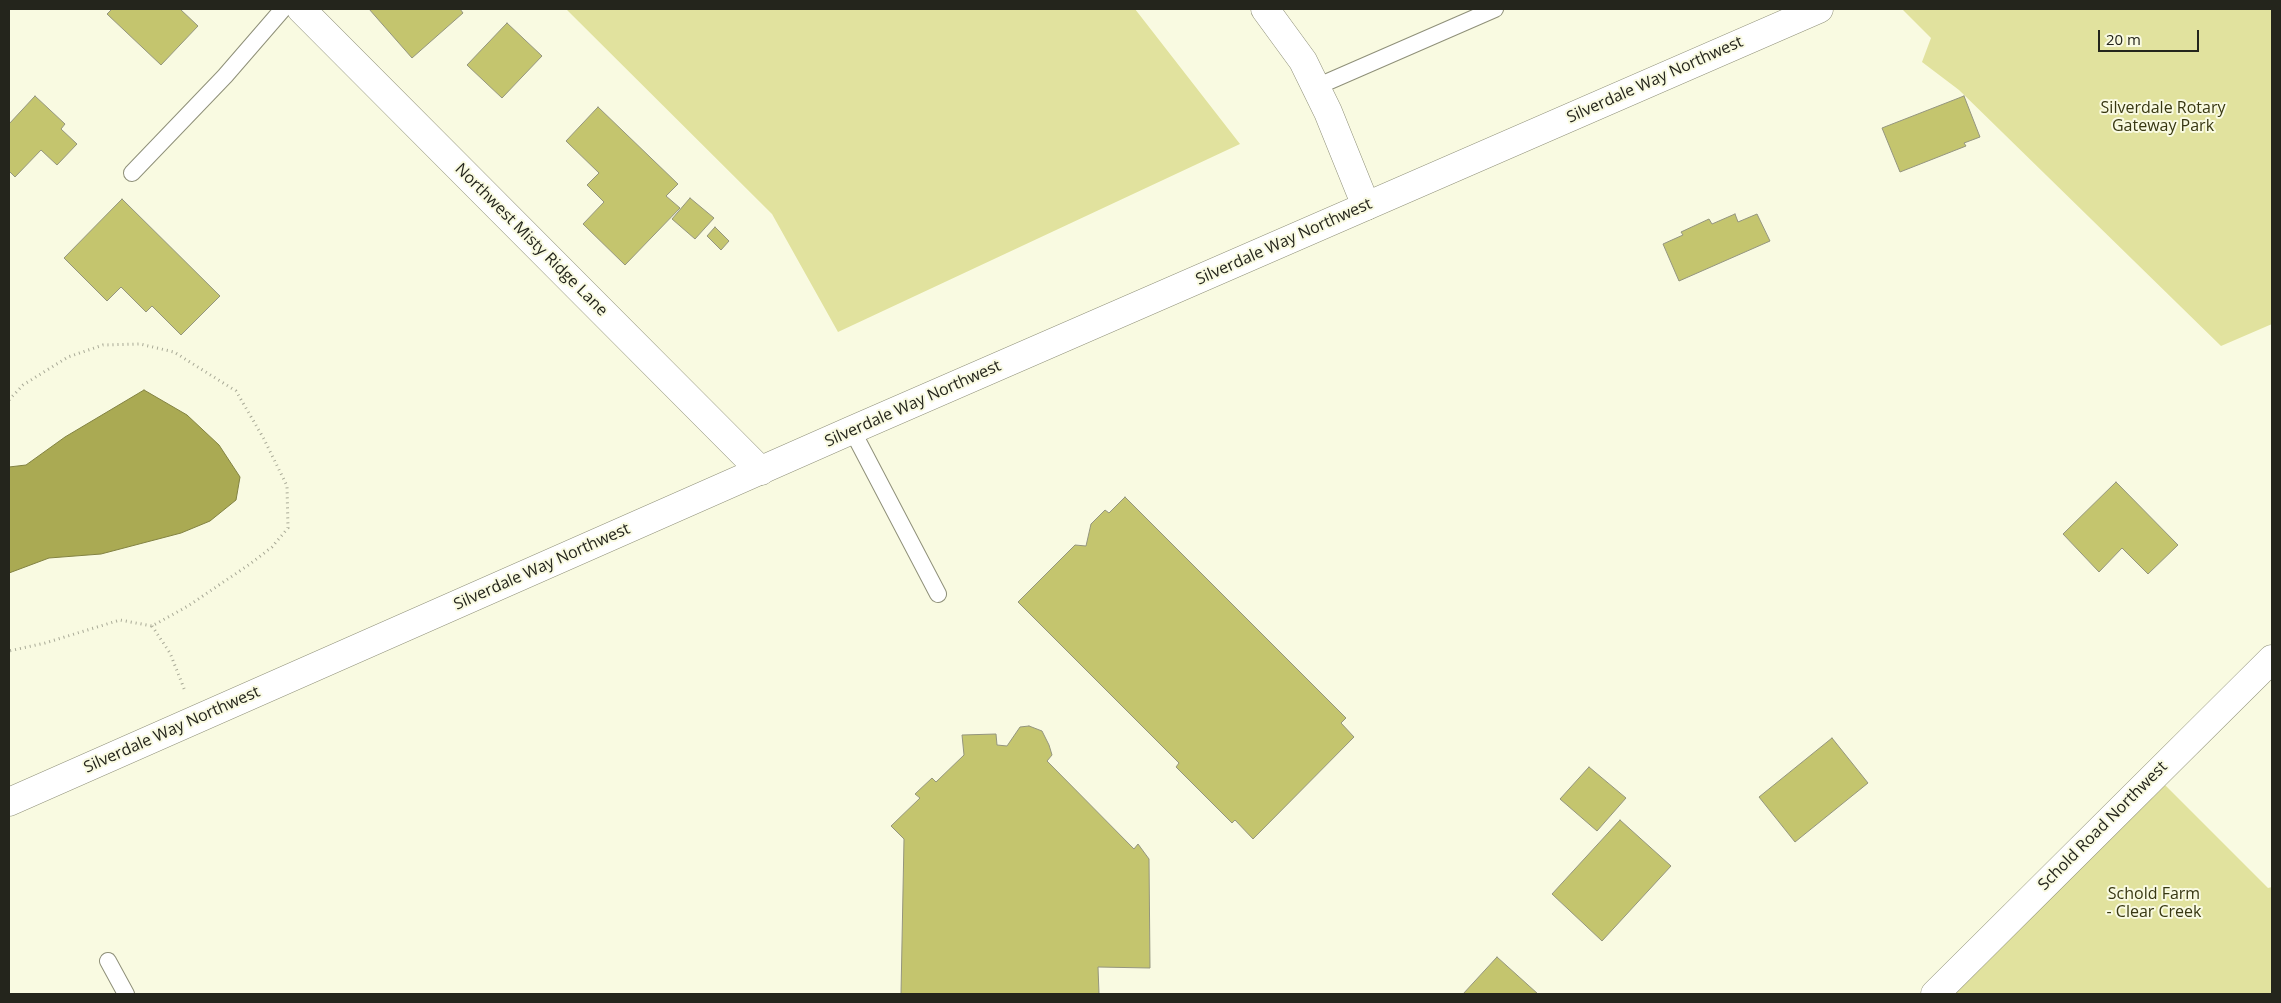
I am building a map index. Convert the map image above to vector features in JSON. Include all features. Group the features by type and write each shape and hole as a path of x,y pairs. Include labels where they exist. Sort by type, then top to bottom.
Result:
{"main road":[{"name":"Northwest Misty Ridge Lane","path":"301,9 761,471"},
{"path":"1265,9 1302,61 1316,87 1366,206"},
{"name":"Silverdale Way Northwest","path":"9,802 852,430 1819,9"},
{"name":"Schold Road Northwest","path":"1935,994 2272,659"}],"lane":[{"path":"132,173 225,76 283,9"},
{"path":"1316,87 1495,9"},
{"path":"852,430 938,594"},
{"path":"108,961 126,994"}],"path":[{"path":"9,400 23,385 68,357 104,345 140,344 174,352 236,391 264,439 287,486 288,528 272,547 250,564 188,606 152,626 120,620 45,643 9,651"},
{"path":"152,626 170,653 196,720"}],"green space":[{"path":"566,9 1135,9 1240,144 838,332 772,214"},
{"name":"Silverdale Rotary Gateway Park","path":"1902,9 2272,9 2272,324 2221,346 1959,90 1922,62 1931,38"},
{"name":"Schold Farm - Clear Creek","path":"2155,775 2268,888 2272,887 2272,994 1935,994"}],"shaded area":[{"path":"144,390 187,415 219,445 240,477 236,500 210,521 181,533 101,554 49,558 9,573 9,467 26,465 65,437"}],"building":[{"path":"112,9 180,9 198,26 161,65 107,14"},
{"path":"369,9 460,9 463,13 412,58"},
{"path":"507,23 542,56 502,98 467,65"},
{"path":"35,96 65,124 61,129 77,144 57,165 41,150 15,177 9,171 9,124"},
{"path":"1964,96 1980,137 1964,143 1966,146 1900,172 1882,128"},
{"path":"598,107 678,184 666,196 680,208 625,265 583,224 604,202 587,185 599,173 566,141"},
{"path":"690,198 714,218 695,239 672,219"},
{"path":"122,199 220,296 181,335 152,306 146,312 121,287 107,301 64,258"},
{"path":"1735,214 1738,222 1757,214 1770,241 1679,281 1663,244 1683,235 1681,232 1709,219 1712,224"},
{"path":"715,227 729,241 721,250 707,236"},
{"path":"2116,482 2178,545 2148,574 2122,548 2099,572 2063,534"},
{"path":"1125,497 1346,718 1341,723 1354,737 1253,839 1235,820 1232,823 1176,767 1179,763 1018,602 1075,545 1086,546 1091,524 1105,510 1109,513"},
{"path":"1029,726 1042,731 1052,755 1047,761 1134,849 1138,844 1149,859 1150,968 1098,967 1099,994 901,994 904,839 891,826 920,798 915,794 932,778 936,782 964,755 962,735 996,734 997,745 1007,746 1020,727"},
{"path":"1832,738 1868,783 1795,842 1759,797"},
{"path":"1589,767 1626,798 1597,831 1560,799"},
{"path":"1620,820 1671,866 1602,941 1552,894"},
{"path":"1497,957 1538,994 1463,994"}]}
